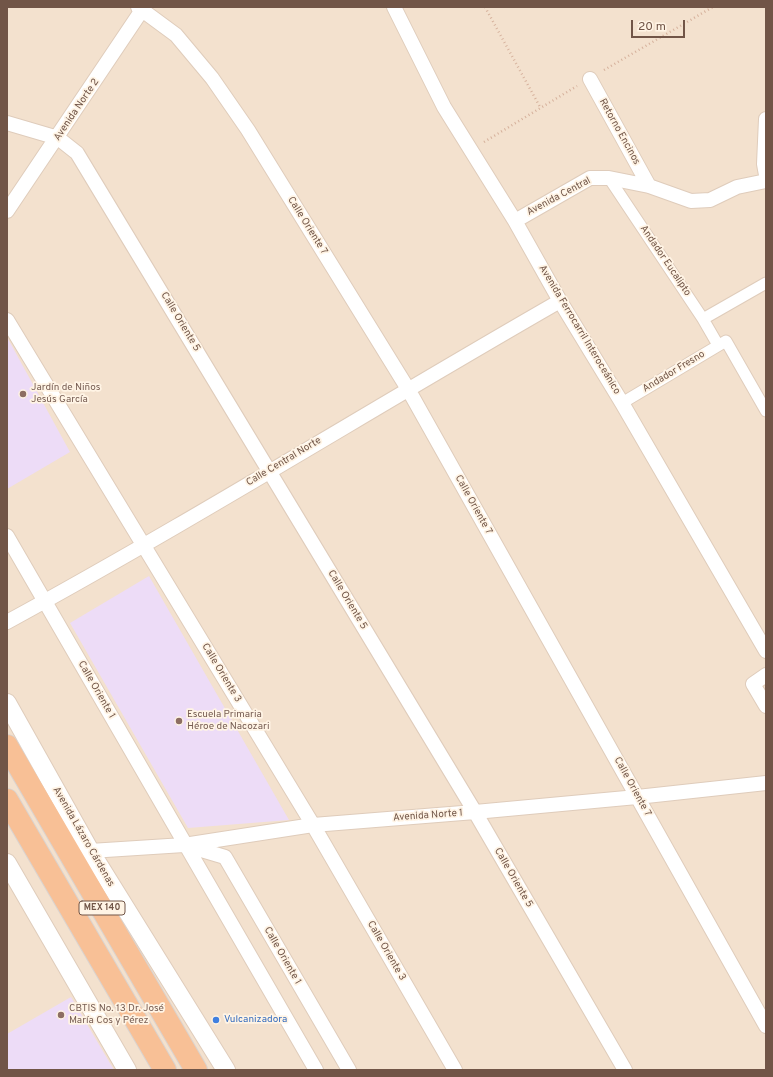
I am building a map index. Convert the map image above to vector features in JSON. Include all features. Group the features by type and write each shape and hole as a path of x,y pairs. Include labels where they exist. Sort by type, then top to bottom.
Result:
{"highway":[{"name":"Avenida Lázaro Cárdenas","path":"7,746 196,1070"},
{"name":"MEX 140","path":"7,800 165,1070"}],"street":[{"name":"Avenida Ferrocarril Interoceánico","path":"394,7 444,106 515,221 560,302 761,633 766,651"},
{"name":"Avenida Norte 2","path":"7,211 58,138 142,8"},
{"name":"Calle Oriente 7","path":"142,8 176,35 212,78 248,130 408,389 766,1026"},
{"name":"Retorno Encinos","path":"590,78 649,186"},
{"path":"766,119 764,164 766,175"},
{"path":"7,123 58,138"},
{"name":"Calle Oriente 5","path":"58,138 77,153 270,470 475,812 625,1070"},
{"name":"Avenida Central","path":"515,221 590,178 609,178 649,186 691,201 710,200 737,187 766,181"},
{"name":"Andador Eucalipto","path":"609,178 703,319 722,343 765,409"},
{"path":"703,319 766,283"},
{"name":"Calle Central Norte","path":"7,622 144,545 408,389 560,302"},
{"name":"Calle Oriente 3","path":"7,320 314,825 455,1070"},
{"name":"Andador Fresno","path":"622,403 722,343"},
{"name":"Calle Oriente 1","path":"7,536 184,845 316,1070"},
{"path":"766,675 753,684 766,706"},
{"name":"Avenida Lázaro Cárdenas","path":"7,703 90,851 226,1070"},
{"name":"Avenida Norte 1","path":"90,851 184,845 314,825 637,797 766,782"},
{"name":"Calle Oriente 1","path":"184,845 225,857 349,1070"},
{"path":"7,863 127,1070"}],"path":[{"path":"485,7 540,107"}],"shaded area":[{"path":"7,7 766,7 766,1070 7,1070"},
{"name":"Jardín de Niños Jesús García","path":"7,337 70,452 7,489"},
{"name":"Escuela Primaria Héroe de Nacozari","path":"149,576 289,820 188,828 70,623"},
{"name":"CBTIS No. 13 Dr. José María Cos y Pérez","path":"71,997 114,1070 7,1070 7,1034"}],"place":[{"name":"Jardín de Niños Jesús García","path":"23,394"},
{"name":"Escuela Primaria Héroe de Nacozari","path":"179,721"},
{"name":"CBTIS No. 13 Dr. José María Cos y Pérez","path":"61,1015"},
{"name":"Vulcanizadora","path":"216,1020"}]}
